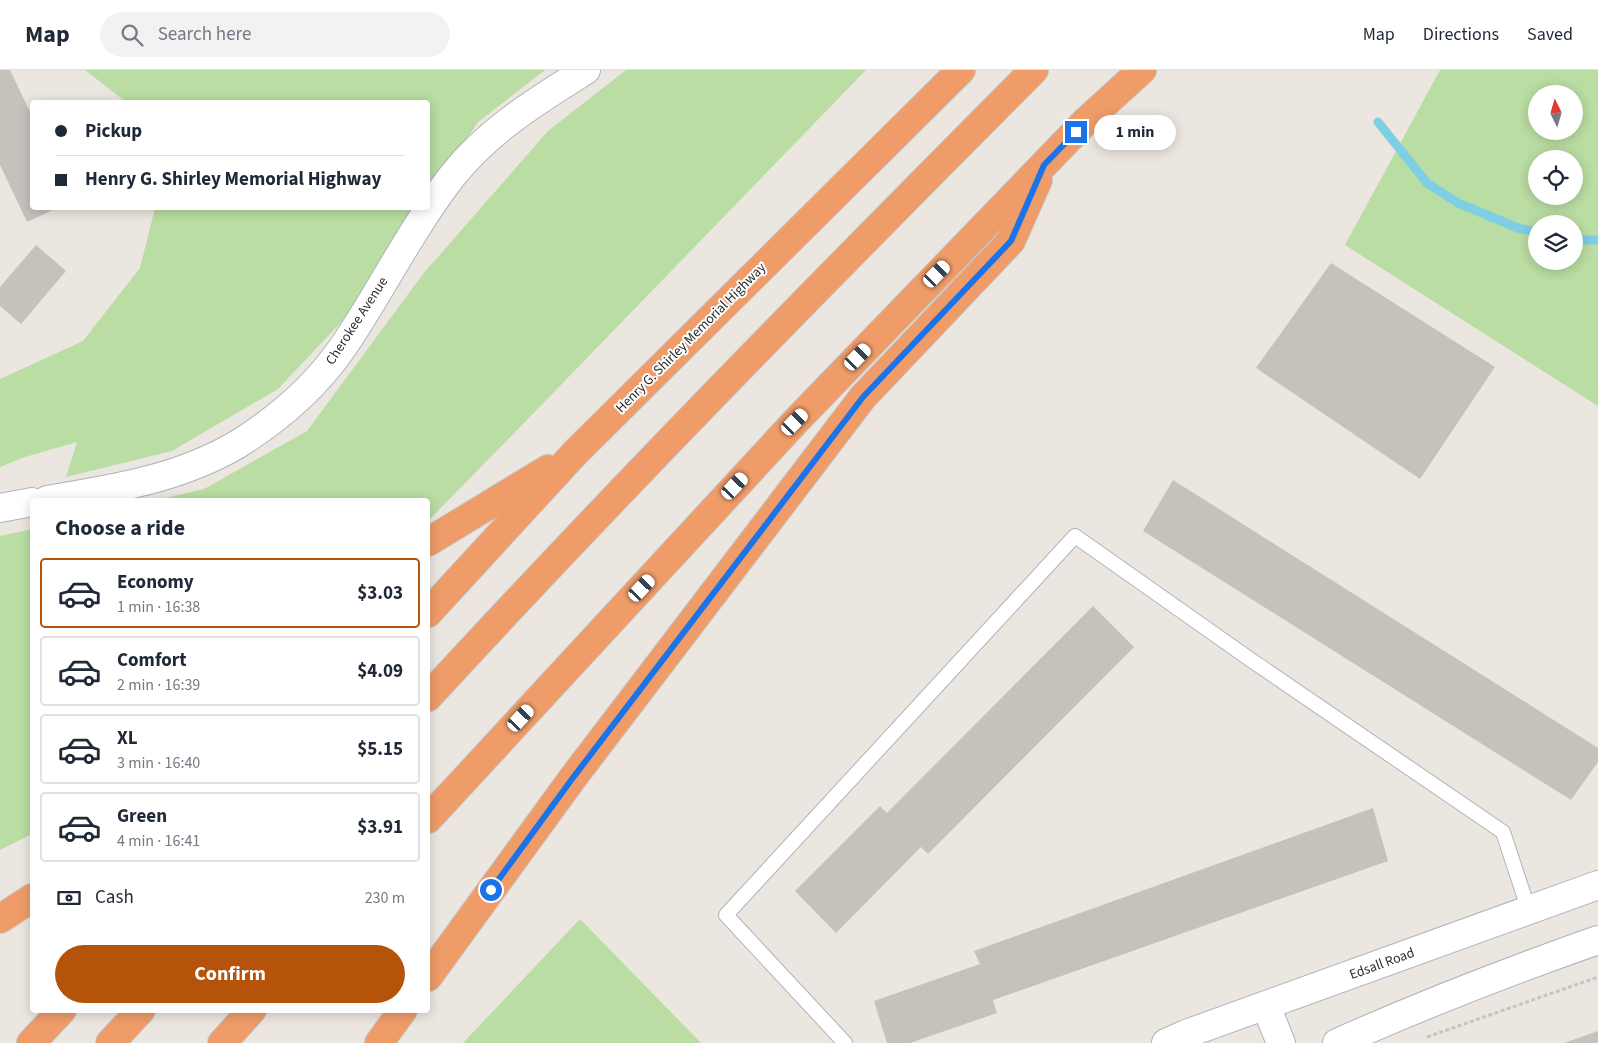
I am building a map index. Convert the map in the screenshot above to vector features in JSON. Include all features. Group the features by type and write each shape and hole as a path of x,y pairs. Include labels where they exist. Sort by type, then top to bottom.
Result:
{"highway":[{"name":"Henry G. Shirley Memorial Highway","path":"430,611 575,453 961,70"},
{"path":"430,695 584,529 809,297 1034,70"},
{"path":"430,817 788,430 1086,121 1142,70"},
{"path":"430,974 578,772 863,397 1011,241 1044,165"},
{"path":"430,541 575,453"},
{"path":"0,919 30,899"},
{"path":"31,1043 59,1013"},
{"path":"110,1043 137,1013"},
{"path":"222,1043 249,1013"},
{"path":"380,1043 402,1013"}],"street":[{"name":"Cherokee Avenue","path":"430,206 454,174 489,138 515,116 586,70"},
{"name":"Cherokee Avenue","path":"59,498 131,486 175,473 237,444 292,404 319,377 342,348 428,210"},
{"path":"0,508 30,502"},
{"name":"Edsall Road","path":"1166,1043 1186,1034 1598,886"},
{"path":"1337,1043 1525,966 1598,940"},
{"path":"1266,1006 1281,1043"}],"lane":[{"path":"845,1043 726,915 1075,536 1244,655 1503,832 1529,911"}],"path":[{"path":"1419,1040 1598,978"}],"green space":[{"path":"85,70 545,70 478,122 430,193 430,100 123,100"},
{"path":"626,70 866,70 430,519 430,498 166,498 204,489 307,431 423,274 548,131"},
{"path":"1440,70 1598,70 1598,406 1345,245"},
{"path":"154,210 418,210 345,318 278,389 172,451 66,477 77,442 25,457 0,467 0,379 83,341 140,268"},
{"path":"30,529 30,835 0,850 0,536"},
{"path":"580,919 701,1043 463,1043"}],"building":[{"path":"0,70 10,70 30,112 30,210 53,210 27,222 0,165"},
{"path":"36,245 66,271 21,324 0,306 0,287"},
{"path":"1331,263 1495,367 1420,479 1256,368"},
{"path":"1173,480 1598,748 1598,762 1571,800 1143,531"},
{"path":"1093,606 1134,647 928,854 921,847 836,933 795,891 880,806 887,813"},
{"path":"1373,808 1388,861 993,1000 997,1013 910,1043 887,1043 874,1001 980,964 974,951"},
{"path":"1598,1031 1598,1043 1564,1043"}],"waterway":[{"path":"1378,122 1427,183 1458,203 1518,228 1528,230"},
{"path":"1583,240 1598,240"}],"route":[{"path":"491,890 572,779 863,397 1011,241 1044,165 1076,132"}]}
